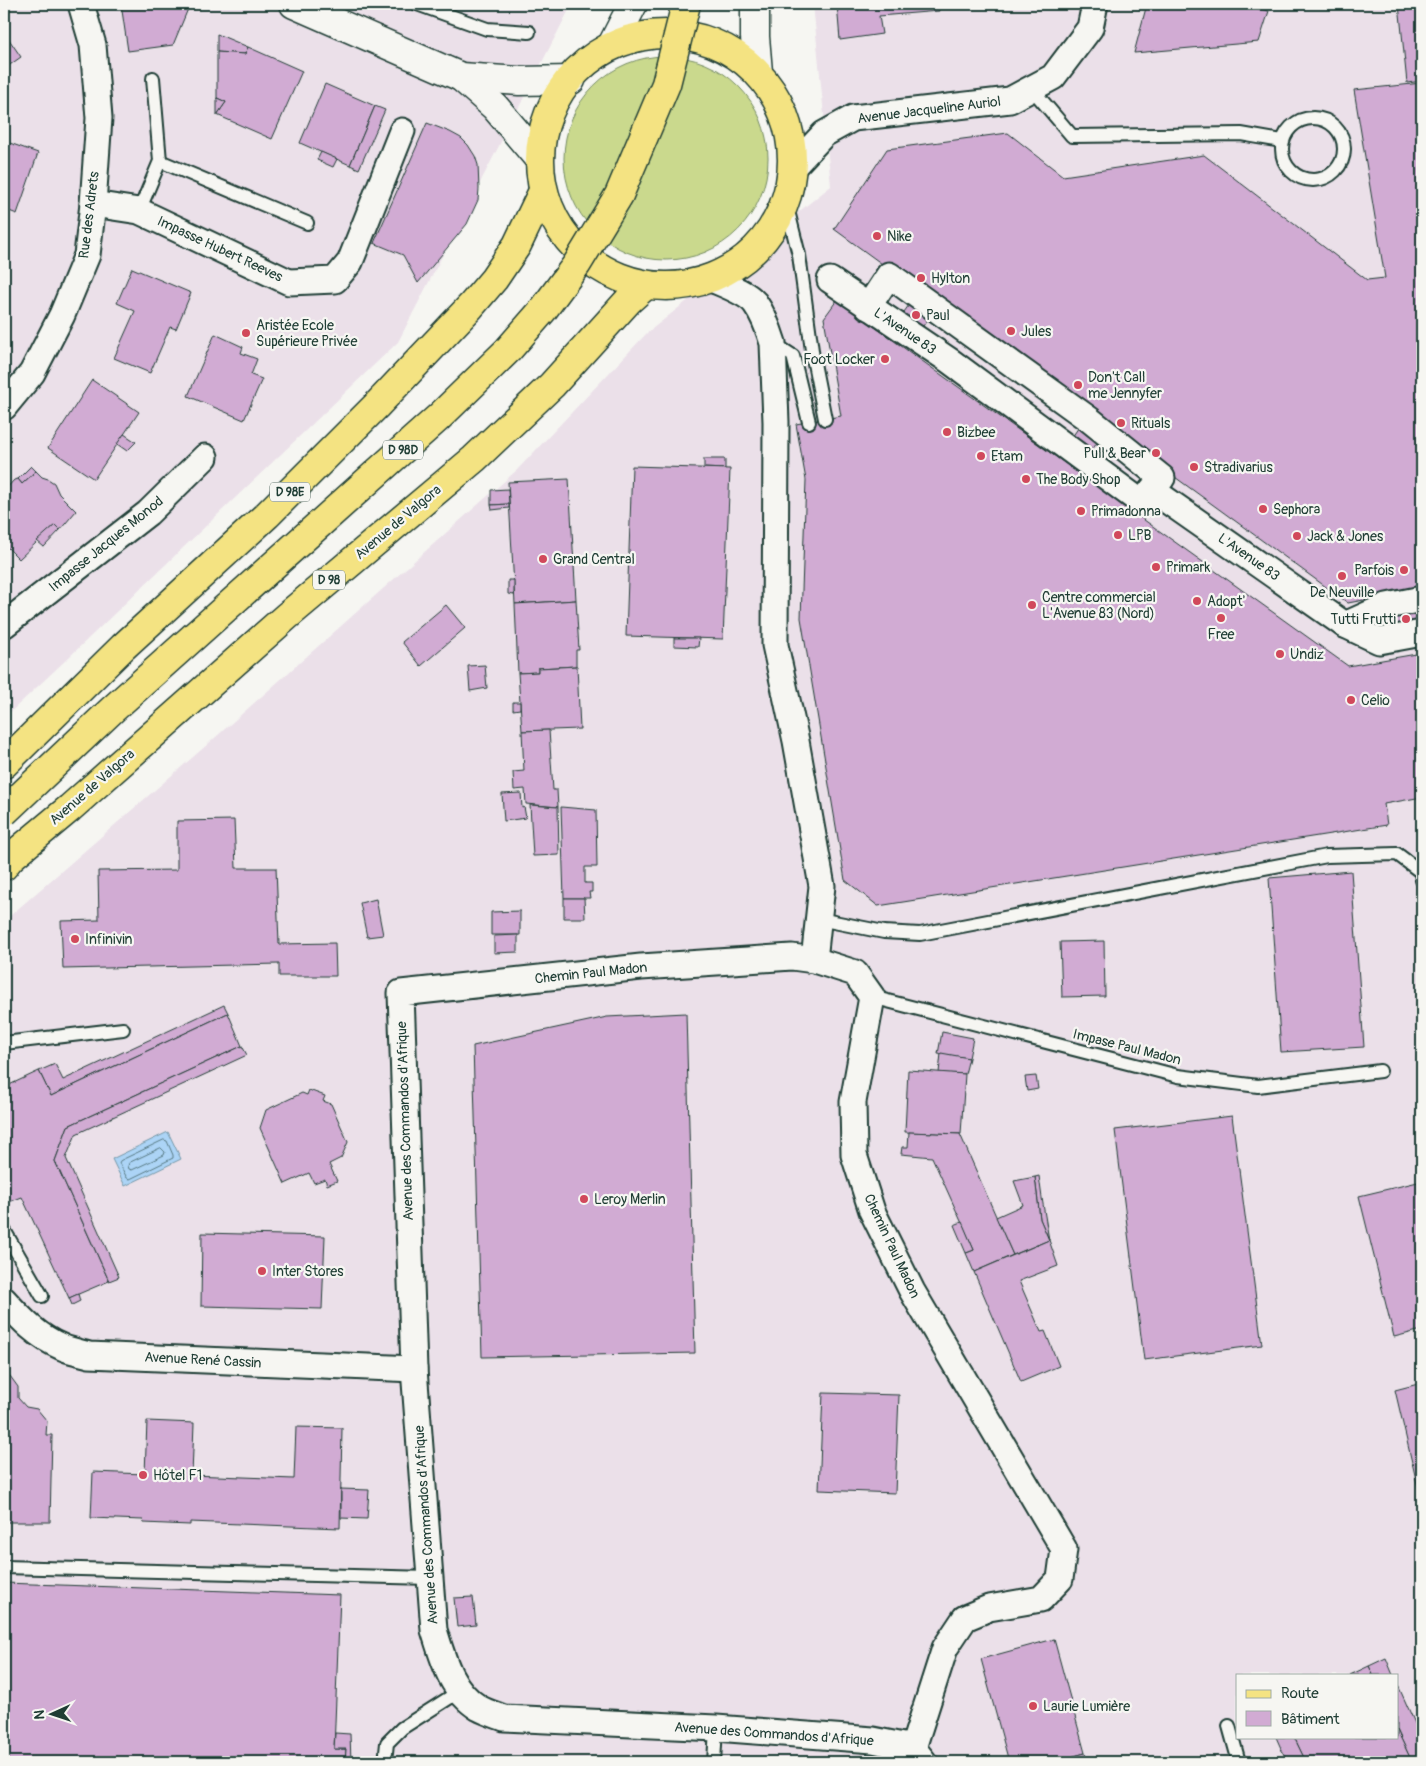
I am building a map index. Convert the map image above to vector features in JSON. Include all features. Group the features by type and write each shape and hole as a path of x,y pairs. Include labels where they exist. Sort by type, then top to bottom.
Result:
{"main road":[{"name":"D 98D","path":"4,812 113,709 439,417 508,350 543,310 577,264 619,195 666,84 686,4"},
{"path":"673,32 704,38 733,52 758,72 778,101 789,133 792,168 785,199 768,233 741,260 709,278 678,286 646,285 612,274 581,254 557,226 542,193 539,159 545,126 558,99 571,80 612,45 642,33 673,32"},
{"name":"D 98E","path":"4,764 123,648 267,515 376,406 471,306 494,279 516,245 542,193"},
{"name":"Avenue de Valgora","path":"6,862 70,808 287,616 474,459 552,385 621,308 646,285"}],"street":[{"name":"Rue des Adrets","path":"4,407 32,373 62,315 87,255 93,204 99,118 93,45 81,4"},
{"path":"294,4 461,77 495,107 539,159"},
{"path":"612,45 633,4"},
{"path":"755,4 758,72"},
{"name":"Avenue Jacqueline Auriol","path":"792,168 824,134 853,118 1010,100 1053,78 1090,28 1095,4"},
{"path":"461,77 519,81 571,80"},
{"name":"Impasse Hubert Reeves","path":"93,204 139,211 289,282 335,280 350,262 402,131"},
{"name":"L'Avenue 83","path":"830,280 868,306 942,356 1142,503 1162,478 1090,420 889,275 868,306"},
{"path":"709,278 734,289 754,302 770,332 773,344 776,422 775,644 796,741 822,886 814,960"},
{"name":"L'Avenue 83","path":"942,356 959,326"},
{"path":"1001,399 1020,370"},
{"name":"Impasse Jacques Monod","path":"4,625 148,513 205,458"},
{"name":"L'Avenue 83","path":"1152,490 1346,625 1379,641 1422,633"},
{"path":"1346,625 1387,606 1422,599"},
{"name":"Chemin Paul Madon","path":"401,993 641,967 792,957 814,960 855,973 872,997 853,1102 854,1155 872,1210 912,1291 1064,1549 1060,1579 1041,1599 989,1608 965,1618 945,1648 918,1755"},
{"name":"Avenue des Commandos d'Afrique","path":"401,993 414,1369 434,1630 446,1668 460,1691 478,1707 504,1718 716,1728 873,1740 918,1755"},
{"name":"Avenue René Cassin","path":"5,1302 24,1322 42,1336 63,1348 89,1355 414,1369"}],"lane":[{"path":"417,4 488,29 529,32"},
{"path":"139,211 160,161 153,78"},
{"path":"1032,89 1072,136 1241,134 1282,141"},
{"path":"1314,118 1325,120 1334,126 1340,134 1344,144 1344,155 1334,173 1316,181 1306,180 1289,170 1283,161 1282,141 1287,131 1299,121 1314,118"},
{"path":"160,161 307,223"},
{"path":"785,199 799,255 813,358 825,419"},
{"path":"773,344 793,356 809,422"},
{"path":"819,919 884,932 920,934 1327,856 1397,854 1421,872 1422,880"},
{"name":"Impase Paul Madon","path":"872,997 1178,1076 1258,1086 1380,1071"},
{"path":"4,1043 123,1028"},
{"path":"4,1230 42,1296"},
{"path":"4,1567 430,1578"},
{"path":"385,1762 387,1743 402,1728 460,1691"},
{"path":"1229,1726 1239,1762"},
{"path":"714,1762 716,1728"}],"shaded area":[{"path":"4,4 572,4 398,342 4,718"},
{"path":"813,4 1422,4 1422,1762 4,1762 4,921 208,744 517,470 647,333 831,186"}],"green space":[{"path":"656,56 676,56 696,60 714,68 731,79 745,93 756,110 764,128 768,158 764,188 756,206 745,223 731,237 714,248 696,256 676,260 656,260 636,256 618,248 601,237 587,223 576,206 568,188 564,168 564,148 568,128 576,110 587,93 601,79 618,68 636,60"}],"water":[{"path":"168,1132 181,1159 125,1186 112,1159"}],"building":[{"path":"121,4 190,4 173,45 128,51"},
{"path":"837,4 938,4 939,11 879,16 882,34 840,40"},
{"path":"1147,4 1236,4 1269,11 1259,42 1134,53"},
{"path":"1399,4 1422,4 1422,81 1407,83"},
{"path":"4,32 21,57 4,69"},
{"path":"217,34 248,47 245,54 217,52"},
{"path":"248,47 302,71 272,139 217,115 226,102 217,98 217,52 245,54"},
{"path":"1422,83 1422,589 1348,603 834,229 887,149 1008,133 1063,176 1204,155 1367,280 1385,278 1354,90"},
{"path":"325,84 375,106 350,165 300,143"},
{"path":"217,98 226,102 217,115"},
{"path":"375,106 385,110 359,169 350,165"},
{"path":"427,123 450,132 461,138 468,145 478,165 479,189 478,200 467,224 418,283 403,255 374,243"},
{"path":"4,141 38,153 17,214 4,209"},
{"path":"321,152 337,159 333,167 317,160"},
{"path":"132,268 191,293 176,329 170,327 150,373 114,358 135,311 117,303"},
{"path":"914,298 933,312 918,333 899,319"},
{"name":"Centre commercial L'Avenue 83 (Nord)","path":"837,300 1348,666 1422,653 1422,797 1384,804 1387,825 878,906 845,880 801,618 806,480 796,424 841,416 824,318"},
{"path":"215,334 243,347 241,353 257,359 251,375 262,379 244,420 188,396"},
{"path":"92,380 139,412 94,479 48,448"},
{"path":"1083,421 1103,434 1090,453 1070,440"},
{"path":"124,434 136,442 127,451 117,444"},
{"path":"704,459 725,459 725,469 704,468"},
{"path":"31,466 36,471 22,484 18,479"},
{"path":"632,466 730,469 723,639 626,636"},
{"path":"36,471 42,477 54,483 59,494 76,511 60,530 55,525 19,559 4,544 4,491 14,480 18,479 22,484"},
{"name":"Grand Central","path":"569,479 576,600 515,604 508,482"},
{"path":"508,489 509,504 491,505 491,490"},
{"path":"509,504 509,508 492,510 491,505"},
{"path":"55,525 60,530 44,547 37,541"},
{"path":"508,580 514,580 514,595 508,594"},
{"path":"576,600 579,650 576,650 576,666 538,668 538,672 518,673 515,604"},
{"path":"446,605 465,628 421,666 402,642"},
{"path":"1416,607 1420,630 1397,634 1393,612"},
{"path":"674,638 699,638 698,647 674,646"},
{"path":"485,665 487,688 470,691 468,666"},
{"path":"577,666 580,729 522,731 518,673 538,672 538,668"},
{"path":"513,702 520,702 520,709 513,710"},
{"path":"549,730 553,790 557,790 558,807 526,804 525,789 514,790 513,772 524,771 522,731"},
{"path":"521,793 522,808 524,807 526,818 504,821 502,794"},
{"path":"530,805 558,807 559,855 533,856"},
{"path":"561,807 596,810 597,867 585,867 585,883 592,883 592,892 589,892 590,898 564,898"},
{"path":"234,820 236,868 276,868 279,944 335,943 336,976 279,976 279,964 63,969 61,921 99,920 98,871 177,870 177,821"},
{"path":"1351,871 1364,1047 1281,1052 1269,878"},
{"path":"564,898 584,898 585,918 564,918"},
{"path":"376,899 383,935 367,937 360,903"},
{"path":"520,911 520,935 491,935 491,912"},
{"path":"518,935 518,952 494,953 494,936"},
{"path":"1104,941 1105,996 1062,997 1060,942"},
{"path":"224,1005 228,1013 51,1096 39,1071 55,1064 63,1080"},
{"path":"228,1013 242,1046 68,1126 55,1161 109,1281 69,1298 22,1197 4,1204 4,1091 7,1086 39,1071 51,1096"},
{"name":"Leroy Merlin","path":"686,1013 695,1353 482,1357 473,1046 607,1017"},
{"path":"942,1032 973,1038 969,1058 938,1054"},
{"path":"242,1046 247,1055 76,1134 66,1158 119,1277 109,1281 55,1161 68,1126"},
{"path":"941,1053 969,1058 965,1074 939,1073"},
{"path":"908,1070 965,1074 961,1134 905,1132"},
{"path":"1036,1076 1038,1089 1027,1091 1025,1077"},
{"path":"309,1090 325,1096 323,1101 331,1104 348,1142 341,1158 329,1164 337,1181 327,1185 325,1179 314,1183 309,1173 285,1184 260,1128 266,1110 302,1093 307,1095"},
{"path":"1232,1116 1262,1345 1144,1360 1115,1130"},
{"path":"909,1132 960,1134 1013,1255 974,1272 966,1253 974,1250 932,1157 901,1154 902,1147 908,1147"},
{"path":"1039,1176 1049,1240 1040,1219 1035,1177"},
{"path":"1035,1177 1040,1219 1049,1240 1013,1255 996,1217 1023,1205 1014,1181"},
{"path":"1422,1181 1422,1330 1394,1337 1359,1196"},
{"path":"962,1222 974,1250 966,1253 954,1225"},
{"name":"Inter Stores","path":"202,1233 325,1236 322,1309 201,1306"},
{"path":"1049,1240 1058,1266 1019,1281 1041,1332 1045,1331 1059,1366 1021,1382 974,1272"},
{"path":"78,1294 80,1301 72,1305 69,1298"},
{"path":"4,1374 10,1376 18,1387 18,1398 26,1407 37,1409 47,1421 46,1435 52,1435 50,1522 4,1522"},
{"path":"1422,1383 1422,1505 1395,1390"},
{"path":"823,1393 899,1395 895,1493 819,1490"},
{"name":"Hôtel F1","path":"147,1421 194,1423 192,1475 294,1479 296,1427 342,1428 340,1528 190,1522 190,1525 144,1523 143,1520 91,1518 93,1472 145,1474"},
{"path":"341,1489 369,1490 367,1519 341,1518"},
{"path":"4,1583 340,1595 334,1749 346,1749 345,1762 4,1762"},
{"path":"473,1597 476,1625 457,1627 454,1598"},
{"name":"Laurie Lumière","path":"1054,1639 1085,1753 1053,1762 1009,1762 981,1659"},
{"path":"1386,1658 1393,1674 1373,1674 1369,1666"},
{"path":"1369,1666 1373,1674 1352,1674"},
{"path":"1398,1685 1422,1739 1422,1762 1412,1762 1398,1732"},
{"path":"1398,1732 1412,1762 1306,1762 1294,1738 1398,1738"},
{"path":"335,1733 350,1734 351,1762 345,1762 346,1749 334,1749"},
{"path":"1276,1738 1294,1738 1306,1762 1287,1762"},
{"path":"1085,1753 1087,1762 1053,1762"}],"place":[{"name":"Nike","path":"877,236"},
{"name":"Hylton","path":"921,278"},
{"name":"Paul","path":"916,315"},
{"name":"Jules","path":"1011,331"},
{"name":"Aristée Ecole Supérieure Privée","path":"246,333"},
{"name":"Foot Locker","path":"885,359"},
{"name":"Don't Call me Jennyfer","path":"1078,385"},
{"name":"Rituals","path":"1121,423"},
{"name":"Bizbee","path":"947,432"},
{"name":"Pull & Bear","path":"1156,453"},
{"name":"Etam","path":"981,456"},
{"name":"Stradivarius","path":"1194,467"},
{"name":"The Body Shop","path":"1026,479"},
{"name":"Sephora","path":"1263,509"},
{"name":"Primadonna","path":"1081,511"},
{"name":"LPB","path":"1118,535"},
{"name":"Jack & Jones","path":"1297,536"},
{"name":"Grand Central","path":"543,559"},
{"name":"Primark","path":"1156,567"},
{"name":"Parfois","path":"1404,570"},
{"name":"De Neuville","path":"1342,576"},
{"name":"Adopt'","path":"1197,601"},
{"name":"Centre commercial L'Avenue 83 (Nord)","path":"1032,605"},
{"name":"Free","path":"1221,618"},
{"name":"Tutti Frutti","path":"1406,619"},
{"name":"Undiz","path":"1280,654"},
{"name":"Celio","path":"1351,700"},
{"name":"Infinivin","path":"75,939"},
{"name":"Leroy Merlin","path":"584,1199"},
{"name":"Inter Stores","path":"262,1271"},
{"name":"Hôtel F1","path":"143,1475"},
{"name":"Laurie Lumière","path":"1033,1706"}]}
